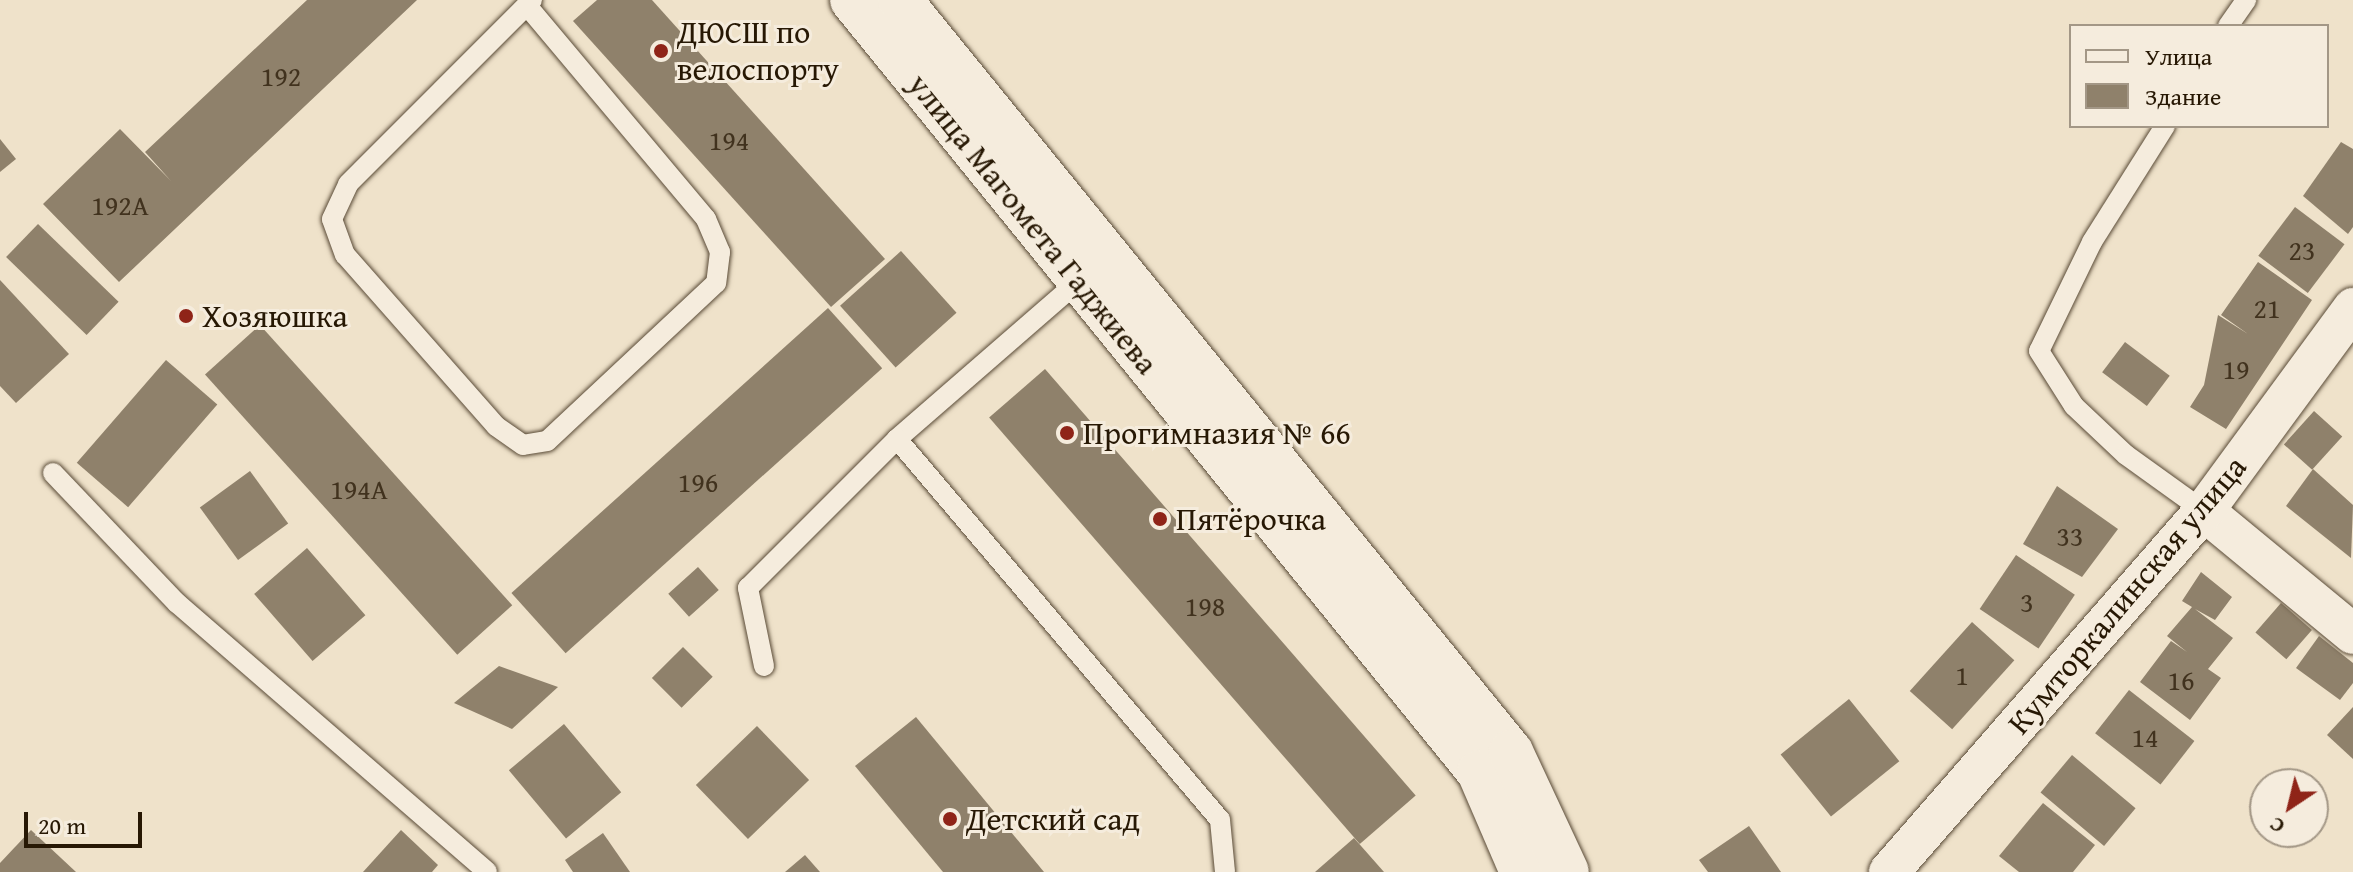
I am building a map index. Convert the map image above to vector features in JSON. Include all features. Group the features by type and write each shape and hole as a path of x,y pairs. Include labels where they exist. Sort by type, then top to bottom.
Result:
{"main road":[{"name":"улица Магомета Гаджиева","path":"852,0 1093,269 1511,752 1567,872"},
{"name":"улица Магомета Гаджиева","path":"900,0 1093,269 1479,772 1522,872"}],"street":[{"name":"Кумторкалинская улица","path":"1889,872 2204,511 2353,308"},
{"path":"2204,511 2353,634"}],"lane":[{"path":"2229,24 2246,0"},
{"path":"530,4 706,219 720,252 716,283 547,441 523,445 496,426 345,255 332,219 348,184 530,4"},
{"path":"2164,128 2092,242 2039,351 2074,406 2126,455 2204,511"},
{"path":"764,666 748,588 897,439 1093,269"},
{"path":"897,439 1220,820 1225,872"},
{"path":"53,473 177,603 487,872"}],"building":[{"path":"307,0 417,0 119,282 43,204 120,129 171,181 145,152"},
{"path":"597,0 652,0 885,259 831,307 573,21"},
{"path":"0,139 16,159 0,172"},
{"path":"2341,142 2353,149 2353,227 2348,234 2303,196"},
{"path":"2295,207 2345,244 2308,293 2258,256"},
{"path":"38,224 119,302 87,335 6,257"},
{"path":"901,251 957,313 896,368 840,306"},
{"path":"2258,262 2312,300 2226,429 2190,407 2204,385 2218,315 2248,334 2221,315"},
{"path":"0,280 69,354 16,403 0,386"},
{"path":"828,308 882,368 566,653 511,593"},
{"path":"260,325 512,605 457,655 205,375"},
{"path":"2125,342 2170,376 2147,406 2102,372"},
{"path":"166,360 217,405 128,507 77,463"},
{"path":"1045,369 1416,795 1360,844 989,418"},
{"path":"2314,411 2342,436 2312,470 2284,444"},
{"path":"2313,469 2353,505 2351,558 2286,506"},
{"path":"250,471 288,524 238,560 200,507"},
{"path":"2057,486 2118,529 2082,577 2023,544"},
{"path":"307,548 365,615 313,661 254,594"},
{"path":"2016,555 2075,595 2039,649 1980,609"},
{"path":"698,567 719,590 689,617 668,594"},
{"path":"2201,572 2232,597 2215,620 2195,609 2233,638 2208,669 2221,678 2190,720 2140,682 2171,641 2187,652 2167,636 2192,607 2182,601"},
{"path":"2281,603 2312,630 2286,659 2255,632"},
{"path":"1972,622 2014,660 1952,729 1910,691"},
{"path":"2319,636 2353,663 2353,683 2340,700 2296,668"},
{"path":"683,647 713,677 682,708 652,678"},
{"path":"499,666 558,687 512,729 454,703"},
{"path":"2129,690 2194,741 2161,784 2095,733"},
{"path":"1849,699 1899,761 1831,817 1781,754"},
{"path":"2353,707 2353,759 2327,735"},
{"name":"Детский сад","path":"916,717 1044,872 943,872 855,766"},
{"path":"564,724 621,792 566,838 509,770"},
{"path":"757,726 809,780 748,839 696,785"},
{"path":"2072,755 2136,808 2104,846 2041,793"},
{"path":"2043,803 2095,845 2073,872 2019,872 1999,856"},
{"path":"1749,826 1781,872 1708,872 1699,860"},
{"path":"31,830 76,872 0,872 0,863"},
{"path":"401,830 438,865 432,872 363,872"},
{"path":"603,833 630,872 573,872 565,860"},
{"path":"1354,838 1384,872 1315,872"},
{"path":"805,855 820,872 785,872"}],"place":[{"name":"ДЮСШ по велоспорту","path":"661,51"},
{"name":"Хозяюшка","path":"186,316"},
{"name":"Прогимназия № 66","path":"1067,433"},
{"name":"Пятёрочка","path":"1160,519"},
{"name":"Детский сад","path":"950,819"}]}
